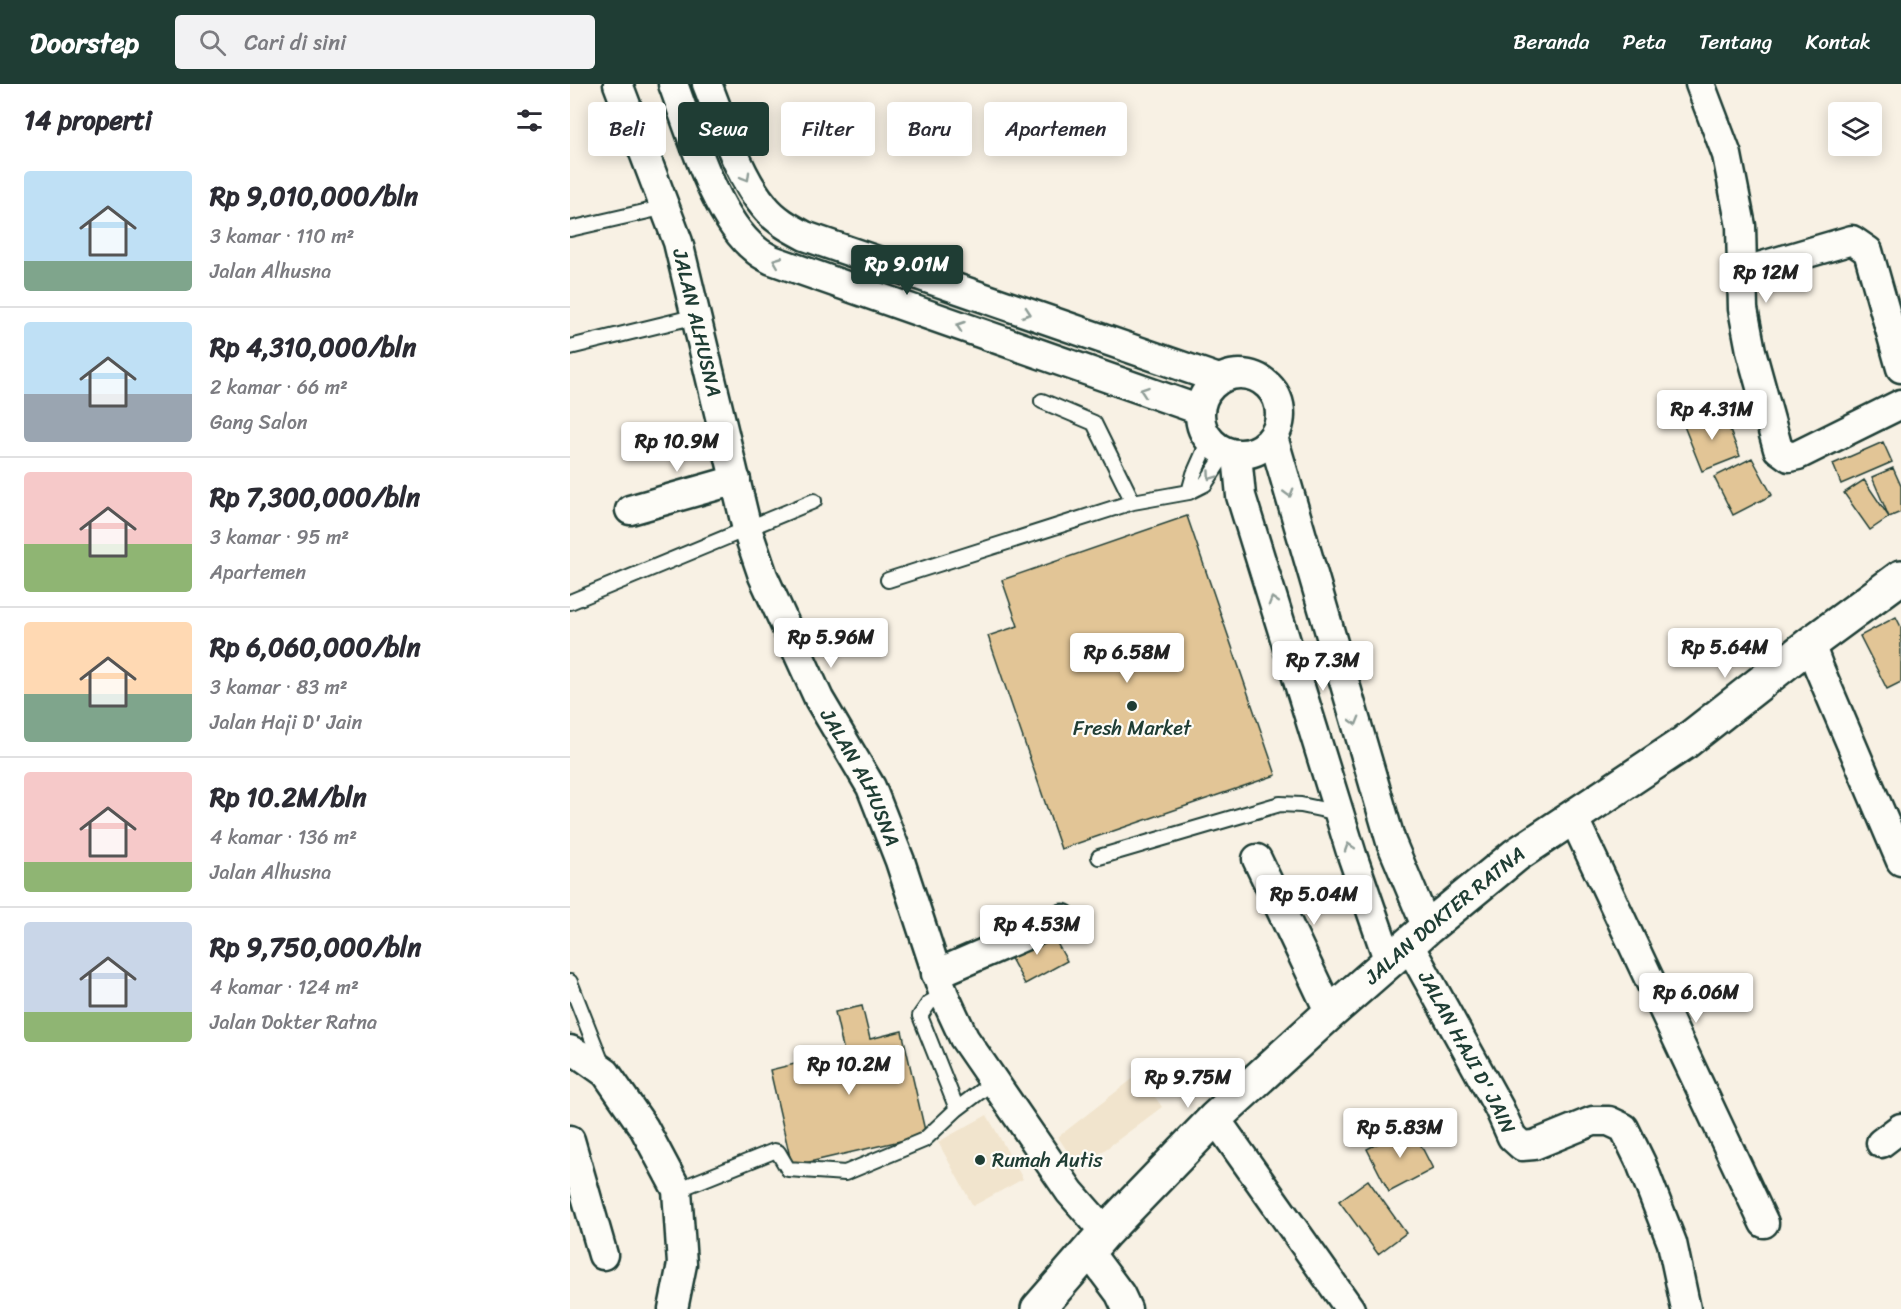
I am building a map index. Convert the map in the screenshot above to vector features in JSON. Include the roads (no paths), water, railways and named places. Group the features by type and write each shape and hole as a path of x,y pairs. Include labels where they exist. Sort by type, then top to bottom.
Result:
{"street":[{"name":"JALAN ALHUSNA","path":"618,84 678,242 747,529 763,576 819,699 871,787 900,861 940,985 964,1038 1070,1192 1097,1241 1127,1309"},
{"path":"673,84 714,191 738,232 756,251 783,264 1200,410"},
{"path":"707,84 739,165 764,206 781,222 805,236 1219,379"},
{"path":"1700,84 1727,155 1741,226 1743,309 1751,351 1778,448 1789,457 1798,455 1901,404"},
{"path":"1742,272 1852,240 1868,251 1901,368"},
{"path":"1224,449 1257,451 1273,437 1279,426 1280,414 1273,391 1264,382 1248,375 1230,375 1219,379 1209,387 1202,398 1200,410 1202,426 1224,449 1241,496 1339,813 1408,945"},
{"path":"1273,437 1391,842 1408,945"},
{"path":"630,510 736,480"},
{"name":"JALAN DOKTER RATNA","path":"1038,1309 1097,1241 1215,1118 1408,945 1515,855 1684,743 1810,644 1901,577"},
{"path":"1810,644 1901,861"},
{"path":"1573,817 1764,1223"},
{"path":"1257,859 1330,1013"},
{"path":"940,985 1063,919"},
{"name":"JALAN HAJI D' JAIN","path":"1408,945 1499,1108 1512,1137 1522,1146 1534,1145 1593,1121 1609,1121 1624,1128 1641,1163 1672,1243 1686,1309"},
{"path":"570,1050 606,1073 644,1128 677,1190 682,1264 673,1309"},
{"path":"1215,1118 1350,1309"},
{"path":"571,1147 603,1255"}],"lane":[{"path":"570,229 666,207"},
{"path":"570,347 697,316"},
{"path":"1042,401 1094,423 1133,502"},
{"path":"1189,492 1194,474 1224,449"},
{"path":"888,580 1133,502 1189,492 1205,484 1224,449"},
{"path":"570,602 814,501"},
{"path":"1100,857 1280,804 1301,805 1339,813"},
{"path":"570,982 606,1073"},
{"path":"940,985 920,1016 957,1109"},
{"path":"677,1190 774,1151 778,1152 788,1169 845,1173 926,1138 957,1109 994,1081"}],"place":[{"name":"Fresh Market","path":"1132,706"},
{"name":"Rumah Autis","path":"980,1160"}]}
